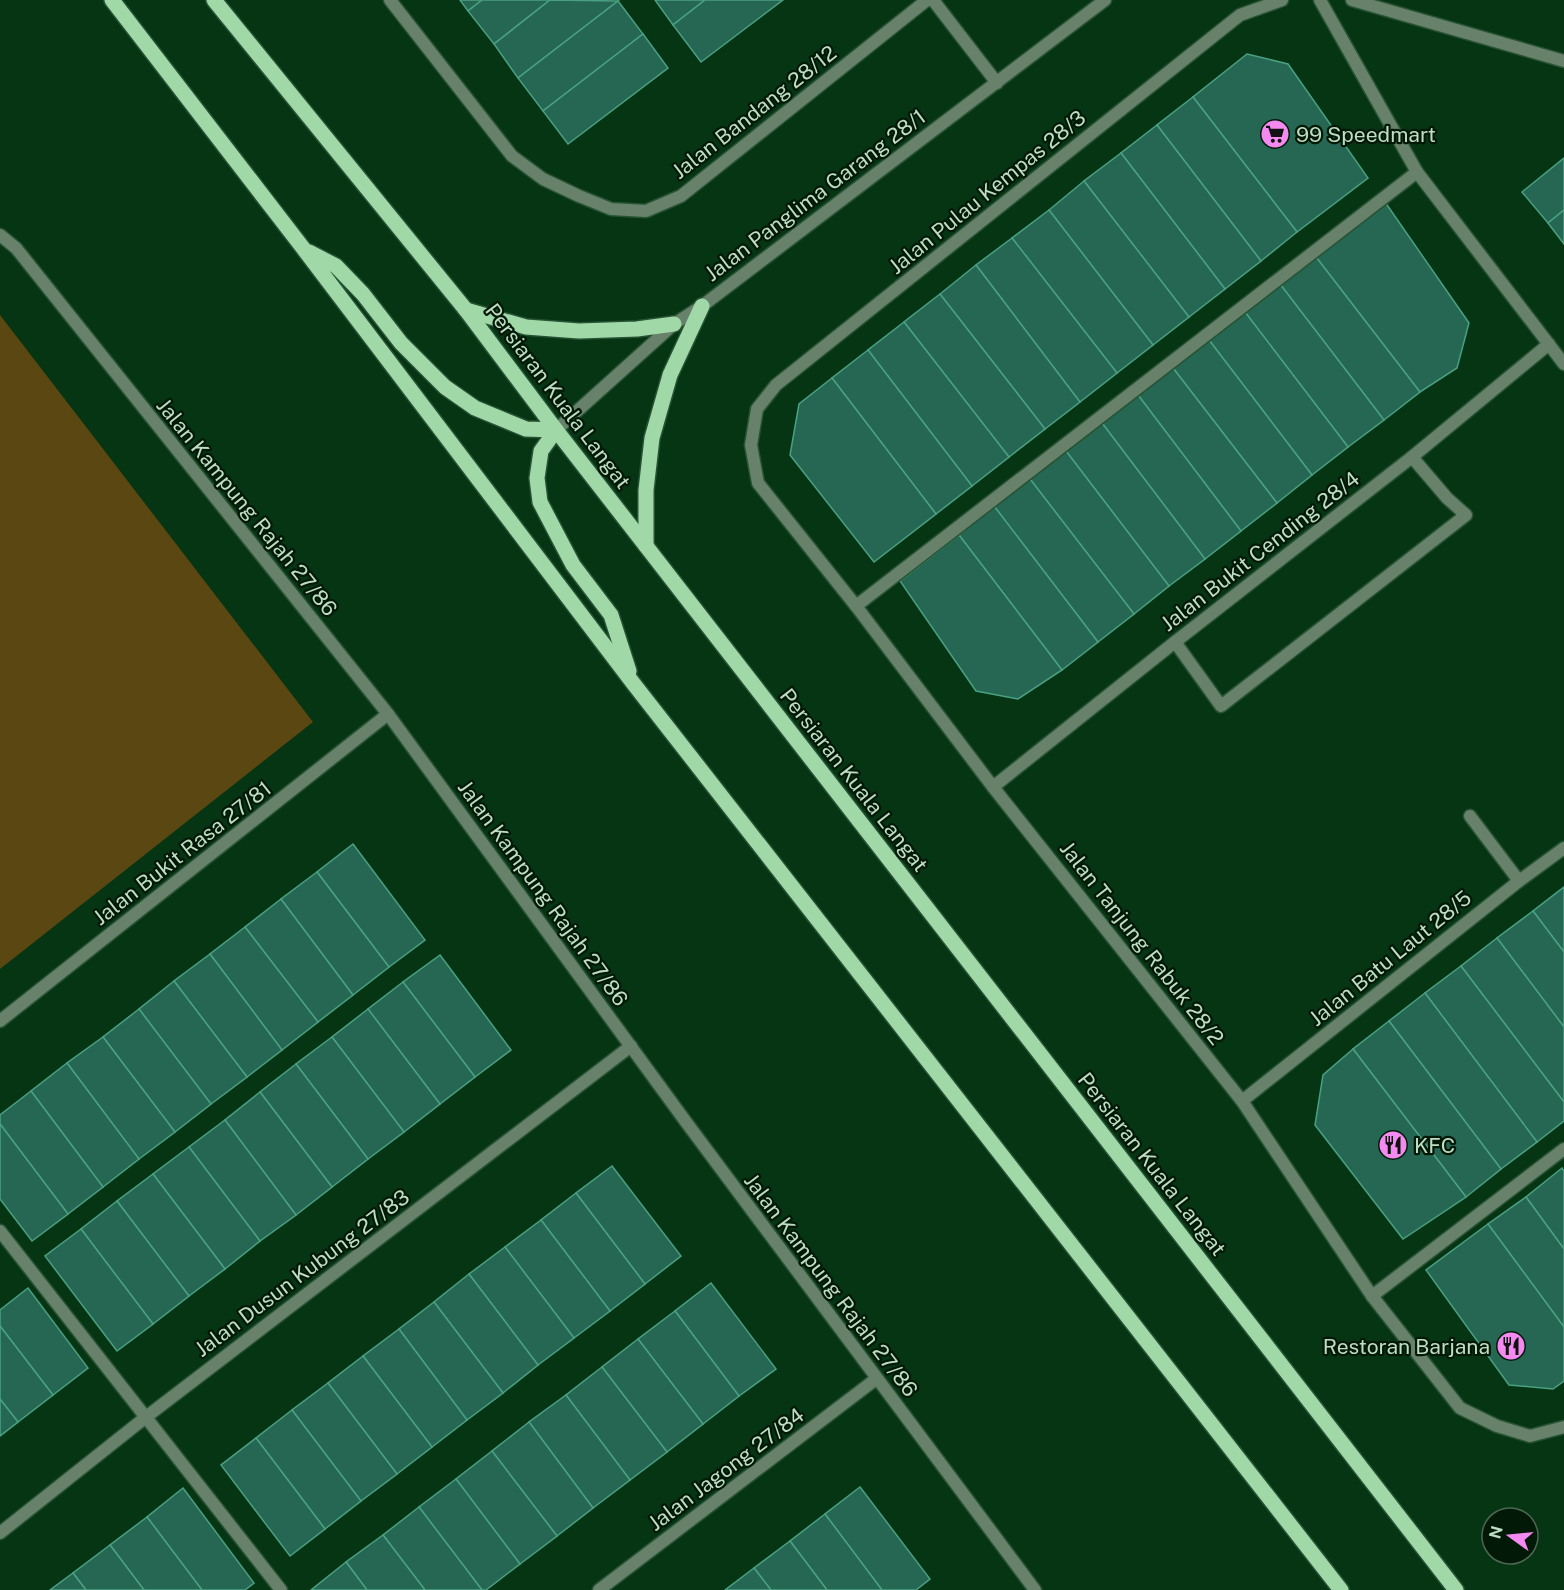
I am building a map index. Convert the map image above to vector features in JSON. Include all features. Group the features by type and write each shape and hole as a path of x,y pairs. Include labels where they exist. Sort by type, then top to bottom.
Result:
{"main road":[{"path":"112,0 633,683 1338,1588"},
{"name":"Persiaran Kuala Langat","path":"214,0 466,310 556,430 1456,1590"},
{"path":"303,248 336,266 363,294 401,343 446,387 474,408 526,429 556,430"},
{"path":"646,546 646,490 652,438 670,375 702,306"},
{"path":"466,310 526,327 579,331 637,329 674,324"},
{"path":"556,430 541,452 537,478 540,502 573,565 611,615 633,683"}],"street":[{"name":"Jalan Bandang 28/12","path":"390,0 512,156 543,179 579,196 611,208 646,211 681,196 927,0"},
{"path":"933,0 997,83"},
{"name":"Jalan Panglima Garang 28/1","path":"556,430 674,324 702,306 1105,0"},
{"name":"Jalan Pulau Kempas 28/3","path":"751,445 757,410 776,385 1240,15 1282,0"},
{"path":"1320,0 1417,172 1564,364"},
{"path":"1352,0 1564,61"},
{"path":"856,606 1417,172"},
{"name":"Jalan Kampung Rajah 27/86","path":"0,235 16,248 388,714 876,1378 1035,1590"},
{"name":"Jalan Bukit Cending 28/4","path":"993,787 1412,457 1549,344"},
{"name":"Jalan Tanjung Rabuk 28/2","path":"751,445 758,483 856,606 993,787 1242,1101 1372,1296 1460,1408 1497,1426 1530,1436 1564,1427"},
{"path":"1175,642 1221,706 1467,515 1447,498 1412,457"},
{"name":"Jalan Bukit Rasa 27/81","path":"0,1021 388,714"},
{"path":"1470,816 1518,881"},
{"name":"Jalan Batu Laut 28/5","path":"1242,1101 1518,881 1564,848"},
{"name":"Jalan Dusun Kubung 27/83","path":"0,1533 147,1417 631,1046"},
{"path":"1372,1296 1564,1149"},
{"path":"0,1231 281,1590"},
{"name":"Jalan Jagong 27/84","path":"599,1590 876,1378"}],"shaded area":[{"path":"0,315 313,722 0,969"}],"building":[{"path":"460,0 482,0 468,11"},
{"path":"482,0 550,0 494,44 468,11"},
{"path":"550,0 618,1 518,78 494,44"},
{"path":"655,0 705,0 673,25"},
{"path":"705,0 783,0 701,62 673,25"},
{"path":"618,1 643,34 543,111 518,78"},
{"path":"643,34 668,68 568,144 543,111"},
{"path":"1247,54 1288,64 1368,178 1297,232 1193,97"},
{"path":"1193,97 1297,232 1261,261 1157,125"},
{"path":"1157,125 1261,261 1225,289 1121,153"},
{"path":"1121,153 1225,289 1189,317 1084,181"},
{"path":"1564,158 1564,210 1548,223 1522,192"},
{"path":"1084,181 1189,317 1153,345 1049,210"},
{"path":"1385,202 1469,323 1457,368 1420,392 1316,257"},
{"path":"1049,210 1153,345 1117,373 1012,238"},
{"path":"1564,210 1564,244 1548,223"},
{"path":"1012,238 1117,373 1080,402 976,265"},
{"path":"1316,257 1420,392 1384,420 1280,284"},
{"path":"976,265 1080,402 1045,429 940,294"},
{"path":"1280,284 1384,420 1348,447 1245,312"},
{"path":"940,294 1045,429 1009,457 904,322"},
{"path":"1245,312 1348,447 1312,475 1209,340"},
{"path":"904,322 1009,457 972,486 868,350"},
{"path":"1209,340 1312,475 1277,503 1173,368"},
{"path":"868,350 972,486 936,514 832,378"},
{"path":"1173,368 1277,503 1241,531 1138,395"},
{"path":"832,378 936,514 874,562 790,455 799,404"},
{"path":"1138,395 1241,531 1205,559 1102,423"},
{"path":"1102,423 1205,559 1169,586 1066,451"},
{"path":"1066,451 1169,586 1134,614 1030,479"},
{"path":"1030,479 1134,614 1098,642 994,506"},
{"path":"994,506 1098,642 1062,670 959,535"},
{"path":"959,535 1062,670 1018,699 976,691 900,581"},
{"path":"353,844 425,940 389,967 317,872"},
{"path":"317,872 389,967 353,995 281,899"},
{"path":"1564,887 1564,952 1533,911"},
{"path":"281,899 353,995 318,1022 245,927"},
{"path":"1533,911 1564,952 1564,1027 1497,938"},
{"path":"245,927 318,1022 282,1050 210,954"},
{"path":"1497,938 1564,1027 1564,1102 1461,966"},
{"path":"210,954 282,1050 247,1077 174,981"},
{"path":"440,955 511,1050 475,1077 403,982"},
{"path":"1461,966 1564,1102 1564,1121 1537,1142 1425,993"},
{"path":"174,981 247,1077 211,1104 139,1009"},
{"path":"403,982 475,1077 440,1104 368,1009"},
{"path":"1425,993 1537,1142 1501,1169 1389,1021"},
{"path":"139,1009 211,1104 175,1132 103,1037"},
{"path":"368,1009 440,1104 404,1132 332,1037"},
{"path":"1389,1021 1501,1169 1466,1197 1353,1049"},
{"path":"103,1037 175,1132 139,1159 67,1063"},
{"path":"332,1037 404,1132 368,1159 296,1064"},
{"path":"1353,1049 1466,1197 1403,1239 1315,1125 1323,1075"},
{"path":"67,1063 139,1159 103,1187 31,1091"},
{"path":"296,1064 368,1159 332,1187 260,1092"},
{"path":"31,1091 103,1187 68,1214 0,1124 0,1115"},
{"path":"260,1092 332,1187 296,1215 225,1120"},
{"path":"225,1120 296,1215 260,1241 189,1147"},
{"path":"0,1124 68,1214 32,1241 0,1199"},
{"path":"189,1147 260,1241 225,1269 153,1174"},
{"path":"612,1166 681,1256 645,1284 576,1193"},
{"path":"1562,1168 1564,1171 1564,1249 1526,1197"},
{"path":"153,1174 225,1269 189,1296 117,1201"},
{"path":"576,1193 645,1284 610,1311 541,1220"},
{"path":"1526,1197 1564,1249 1564,1327 1488,1224"},
{"path":"117,1201 189,1296 153,1324 81,1229"},
{"path":"541,1220 610,1311 574,1338 505,1247"},
{"path":"1488,1224 1564,1327 1564,1381 1553,1389 1509,1385 1426,1270"},
{"path":"81,1229 153,1324 117,1351 45,1256"},
{"path":"505,1247 574,1338 538,1365 469,1274"},
{"path":"469,1274 538,1365 503,1393 434,1302"},
{"path":"711,1283 776,1369 739,1396 675,1311"},
{"path":"28,1288 88,1368 53,1395 0,1326 0,1310"},
{"path":"434,1302 503,1393 467,1420 399,1329"},
{"path":"675,1311 739,1396 703,1424 638,1339"},
{"path":"0,1326 53,1395 18,1422 0,1399"},
{"path":"399,1329 467,1420 432,1447 363,1356"},
{"path":"638,1339 703,1424 667,1452 602,1367"},
{"path":"363,1356 432,1447 397,1474 328,1383"},
{"path":"602,1367 667,1452 630,1480 566,1395"},
{"path":"328,1383 397,1474 361,1501 292,1410"},
{"path":"566,1395 630,1480 593,1508 529,1422"},
{"path":"0,1399 18,1422 0,1436"},
{"path":"292,1410 361,1501 325,1529 256,1438"},
{"path":"529,1422 593,1508 557,1536 492,1451"},
{"path":"256,1438 325,1529 290,1556 221,1465"},
{"path":"492,1451 557,1536 520,1564 456,1479"},
{"path":"456,1479 520,1564 486,1590 482,1590 419,1507"},
{"path":"860,1487 930,1579 916,1590 882,1590 825,1514"},
{"path":"183,1488 254,1583 245,1590 202,1590 147,1517"},
{"path":"419,1507 482,1590 425,1590 383,1535"},
{"path":"825,1514 882,1590 827,1590 790,1541"},
{"path":"147,1517 202,1590 144,1590 110,1545"},
{"path":"383,1535 425,1590 367,1590 346,1562"},
{"path":"790,1541 827,1590 771,1590 754,1568"},
{"path":"110,1545 144,1590 86,1590 73,1573"},
{"path":"346,1562 367,1590 311,1590"},
{"path":"754,1568 771,1590 725,1590"},
{"path":"73,1573 86,1590 50,1590"}],"place":[{"name":"99 Speedmart","path":"1275,134"},
{"name":"KFC","path":"1393,1145"},
{"name":"Restoran Barjana","path":"1511,1346"}]}
